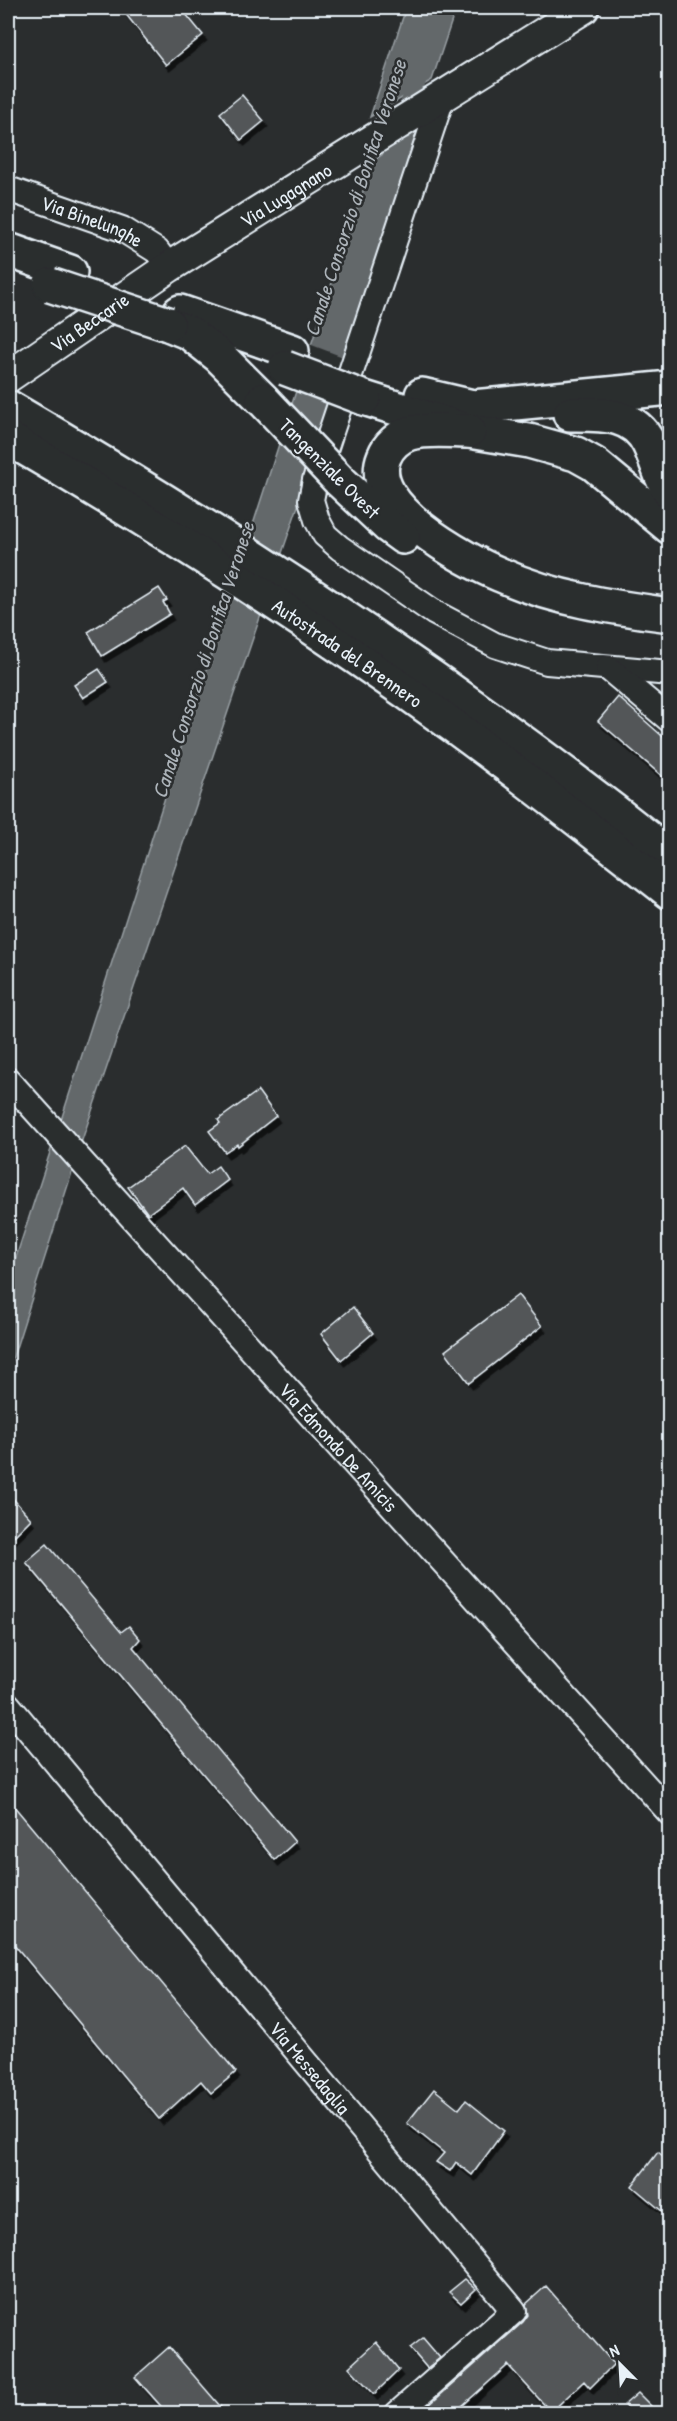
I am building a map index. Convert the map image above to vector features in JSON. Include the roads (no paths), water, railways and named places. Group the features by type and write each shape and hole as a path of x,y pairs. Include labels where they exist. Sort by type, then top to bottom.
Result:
{"highway":[{"name":"Tangenziale Ovest","path":"8,250 60,278 179,323 368,388 433,398 471,419 669,388"},
{"name":"Tangenziale Ovest","path":"8,270 60,278"},
{"name":"Tangenziale Ovest","path":"179,323 219,356 339,480 388,526 421,550 502,594 544,611 629,628 669,632"},
{"path":"668,490 648,442 633,424 611,415 471,419 408,434 398,439 388,449 383,459 381,472 390,498 399,510 446,545 498,574 533,588 598,605 669,615"},
{"path":"471,419 576,454 601,469 669,527"},
{"name":"Autostrada del Brennero","path":"13,421 130,509 219,551 305,606 458,695 612,809 669,855"},
{"path":"668,490 664,465 669,442"},
{"name":"Autostrada del Brennero","path":"305,606 454,726 669,892"},
{"path":"454,726 537,805 603,855 669,916"}],"main road":[{"name":"Via Lugagnano","path":"169,267 584,8"},
{"name":"Via Beccarie","path":"8,377 169,267"}],"street":[{"path":"438,97 315,480 311,500 317,520 325,535 348,554 435,613 495,645 547,662 669,673"},
{"name":"Via Binelunghe","path":"8,189 122,229 158,251 169,267"},
{"path":"608,668 669,720"},
{"name":"Via Edmondo De Amicis","path":"8,1080 669,1813"},
{"name":"Via Messedaglia","path":"8,1705 514,2311 397,2414"}],"waterway":[{"name":"Canale Consorzio di Bonifica Veronese","path":"388,168 421,69"}]}
